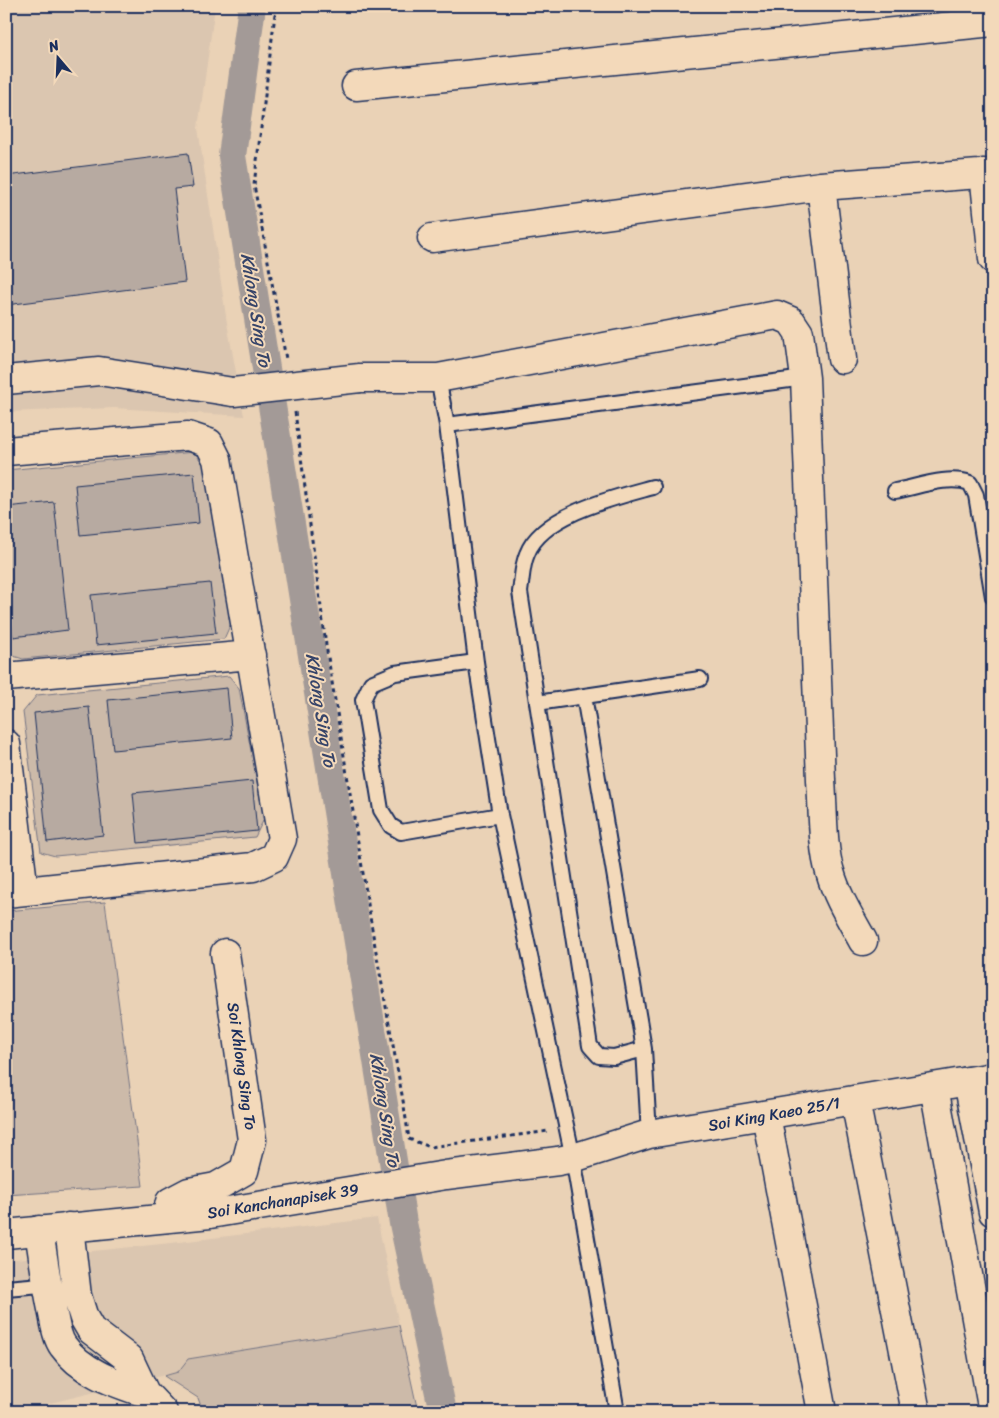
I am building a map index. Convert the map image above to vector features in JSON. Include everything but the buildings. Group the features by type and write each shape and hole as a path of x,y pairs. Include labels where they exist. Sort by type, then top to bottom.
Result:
{"street":[{"path":"356,86 993,22"},
{"path":"432,238 822,186 988,173 993,259"},
{"path":"822,186 842,359"},
{"path":"6,380 99,371 233,392 360,378 438,378 777,315 791,321 799,333 805,378 821,780 829,871 842,904 864,941"},
{"path":"6,451 188,436 209,443 217,459 282,839 274,857 253,867 15,892 6,744"},
{"path":"6,677 251,655"},
{"name":"Soi Khlong Sing To","path":"166,1218 170,1202 189,1192 216,1188 244,1171 252,1140 226,954"},
{"path":"985,1084 993,1212"},
{"name":"Soi King Kaeo 25/1","path":"565,1159 649,1134 934,1087 985,1084"},
{"path":"934,1087 993,1412"},
{"path":"855,1100 916,1412"},
{"path":"766,1115 822,1412"},
{"name":"Soi Kanchanapisek 39","path":"6,1234 210,1214 446,1175 565,1159"},
{"path":"69,1228 75,1282 84,1318 91,1330 129,1359 154,1402"},
{"path":"39,1230 47,1285 55,1324 62,1345 74,1358 103,1379 154,1402"}],"lane":[{"path":"438,378 447,424 476,662 500,815 565,1159 617,1412"},
{"path":"447,424 805,378"},
{"path":"895,491 950,480 962,480 970,483 976,495 993,597"},
{"path":"644,1049 614,1057 599,1056 590,1046 520,592 527,553 542,533 564,518 598,502 653,487"},
{"path":"476,662 395,673 372,683 363,700 381,810 391,826 401,832 500,815"},
{"path":"537,703 700,679"},
{"path":"584,696 644,1049 649,1134"},
{"path":"6,1288 75,1282"}],"path":[{"path":"276,6 254,185 286,361"},
{"path":"295,410 326,645 373,935 409,1140 430,1148 552,1130 560,1139 565,1159"}],"shaded area":[{"path":"6,6 215,6 198,128 227,323 244,416 114,408 6,412"},
{"path":"194,452 204,465 232,621 224,639 23,659 10,655 6,629 6,470"},
{"path":"229,676 239,688 264,819 255,837 55,856 41,852 23,712 37,695"},
{"path":"105,902 143,1186 6,1195 6,911"},
{"path":"377,1218 399,1325 188,1359 178,1372 13,1412 6,1412 6,1260 171,1243"},
{"path":"399,1325 418,1412 362,1412 359,1406 331,1412 203,1412 198,1398 164,1376 178,1372 188,1359"}],"waterway":[{"name":"Khlong Sing To","path":"252,6 232,156 403,1223 443,1412"}]}
